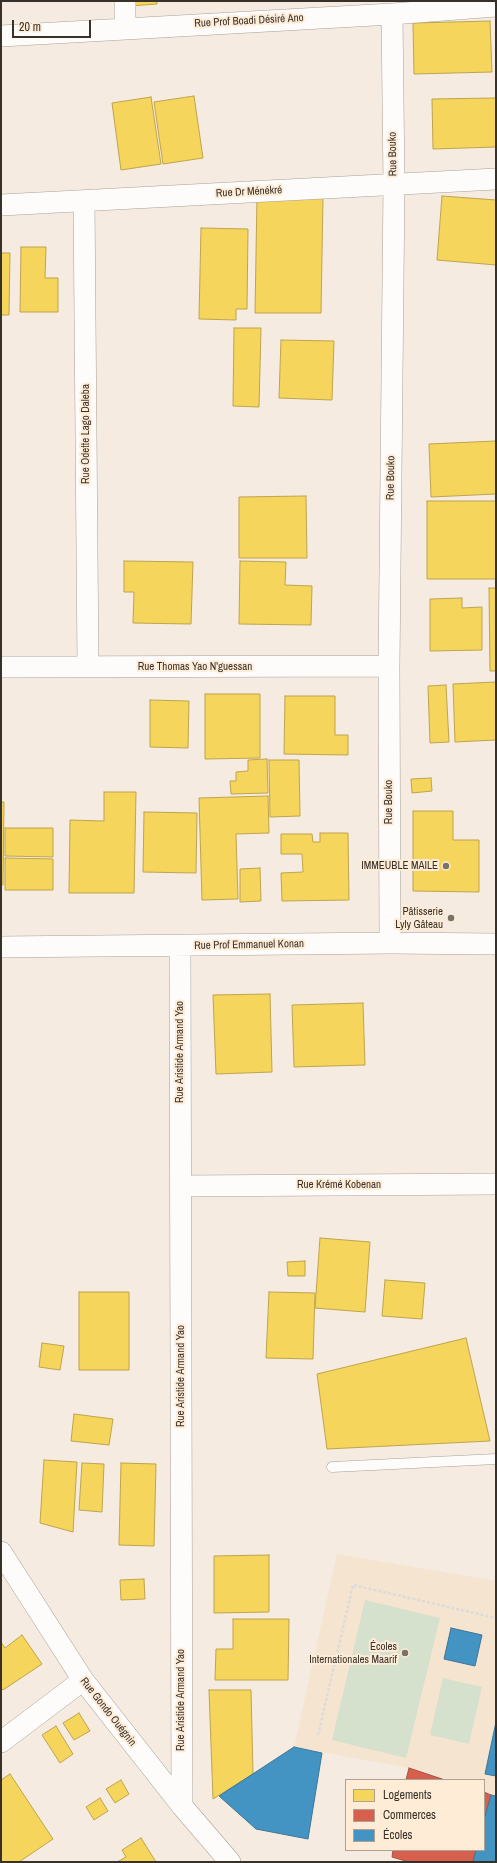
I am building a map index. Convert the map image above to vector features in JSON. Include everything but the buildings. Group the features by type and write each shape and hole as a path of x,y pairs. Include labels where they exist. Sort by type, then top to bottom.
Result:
{"street":[{"path":"125,1 125,28"},
{"name":"Rue Prof Boadi Désiré Ano","path":"1,36 392,14 496,6"},
{"name":"Rue Bouko","path":"390,943 389,666 394,185 392,14"},
{"name":"Rue Dr Ménékré","path":"1,205 394,185 496,178"},
{"name":"Rue Odette Lago Daleba","path":"84,201 88,667"},
{"name":"Rue Thomas Yao N'guessan","path":"1,667 389,666"},
{"name":"Rue Prof Emmanuel Konan","path":"1,947 390,943 496,944"},
{"name":"Rue Aristide Armand Yao","path":"180,946 182,1806"},
{"name":"Rue Krémé Kobenan","path":"181,1186 496,1184"},
{"name":"Rue Gondo Ouégnin","path":"1,1552 83,1680 182,1806 230,1862"},
{"path":"1,1742 83,1680"}],"lane":[{"path":"332,1467 496,1460"}],"path":[{"path":"318,1735 353,1585 496,1618"}],"shaded area":[{"name":"Écoles Internationales Maarif","path":"337,1554 496,1581 496,1796 485,1792 485,1779 442,1779 409,1768 294,1747"}],"green space":[{"path":"365,1600 440,1618 406,1758 332,1740"},
{"path":"443,1678 482,1687 469,1744 430,1735"}],"place":[{"name":"IMMEUBLE MAILE","path":"446,866"},
{"name":"Pâtisserie Lyly Gâteau","path":"451,918"},
{"name":"Écoles Internationales Maarif","path":"405,1653"}]}
